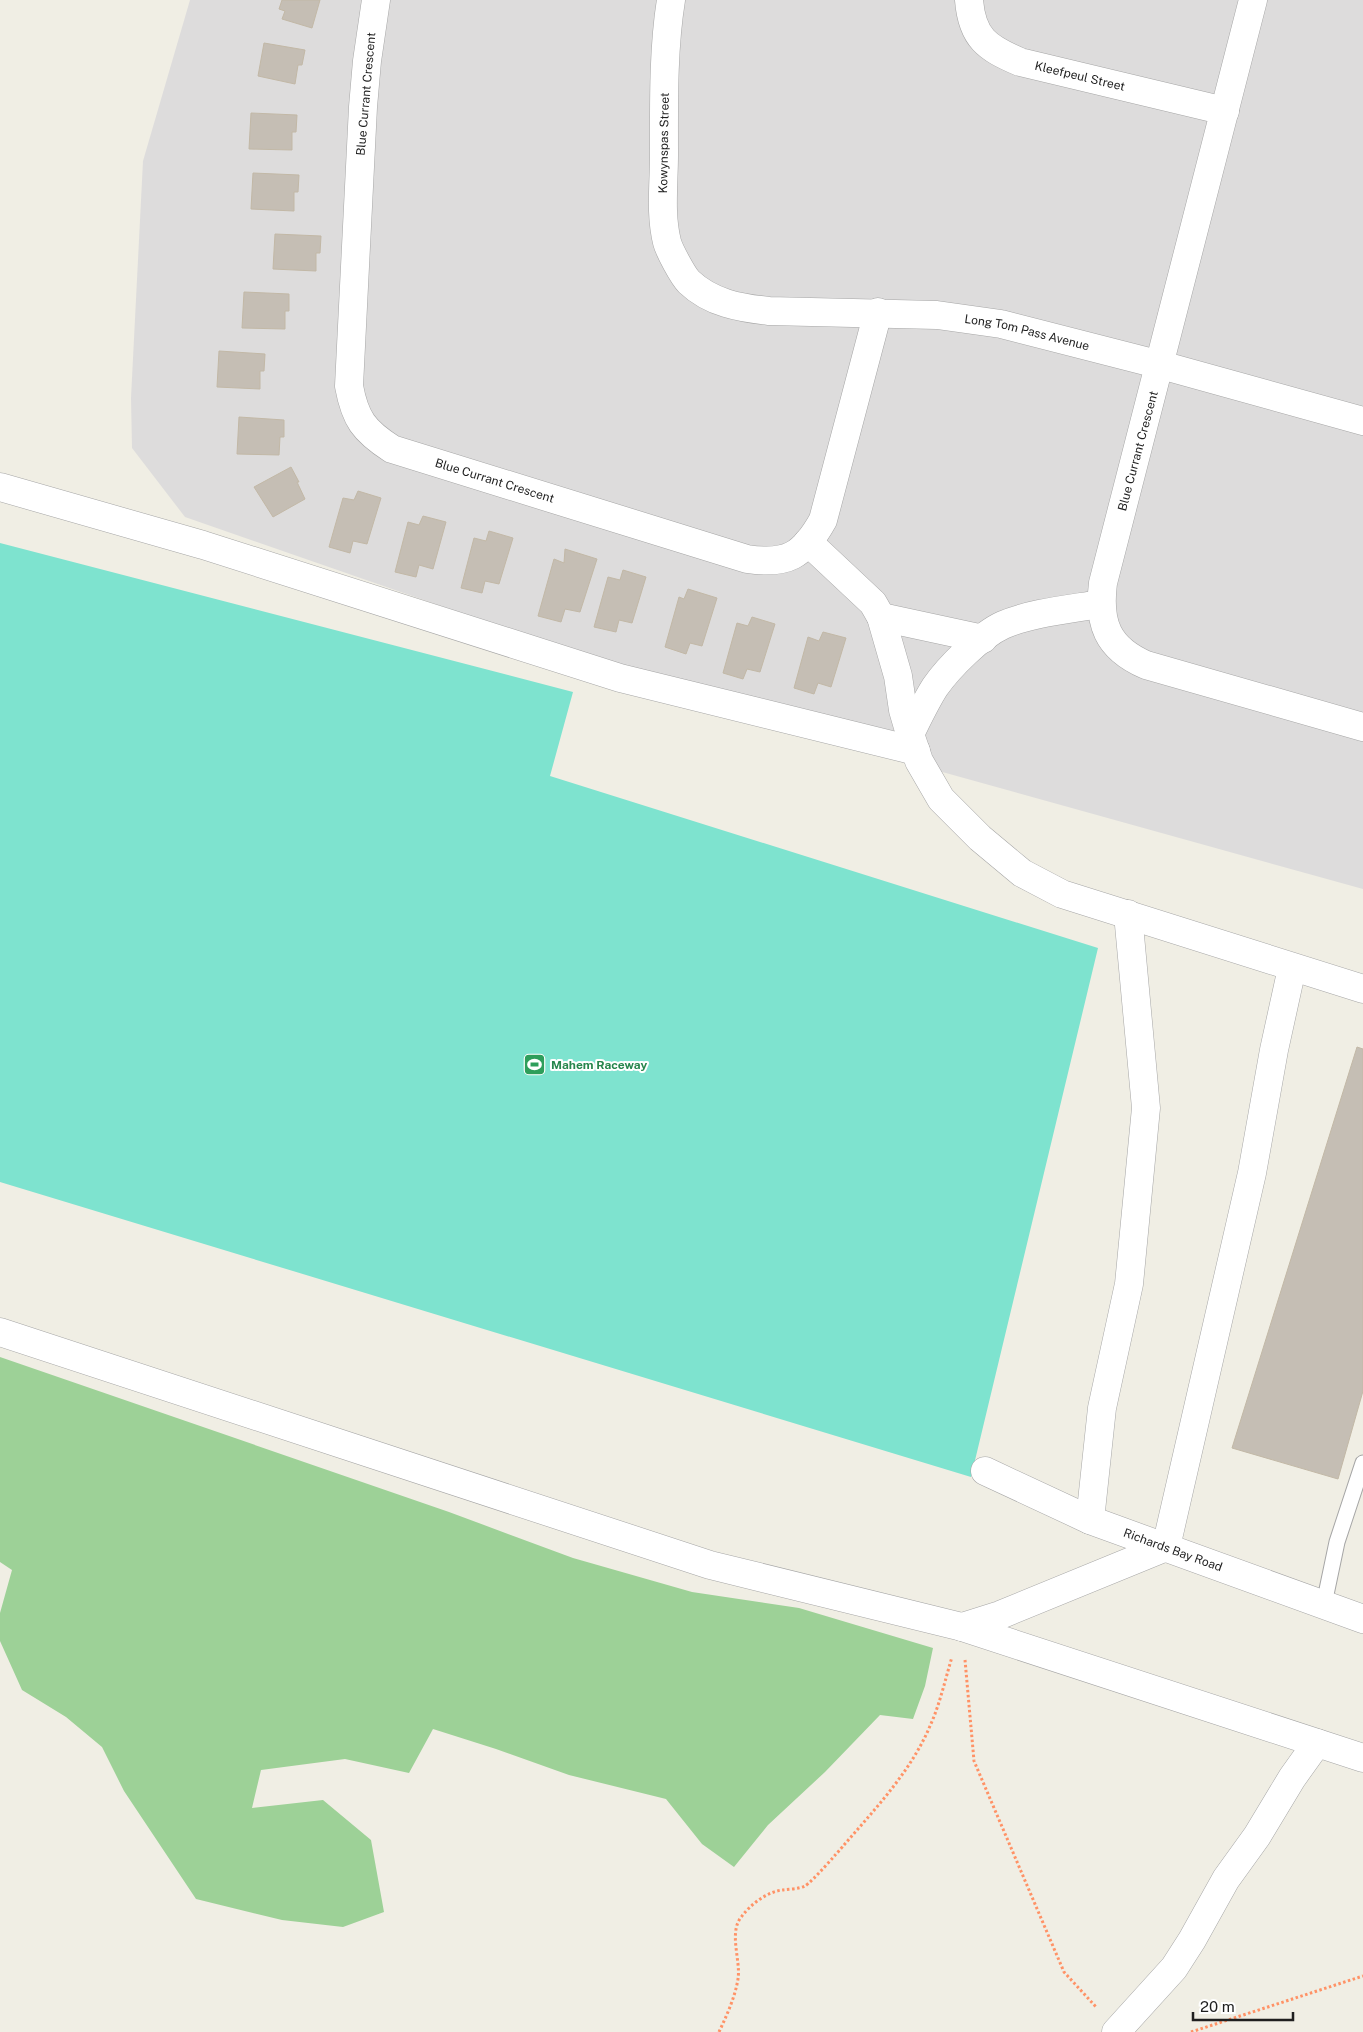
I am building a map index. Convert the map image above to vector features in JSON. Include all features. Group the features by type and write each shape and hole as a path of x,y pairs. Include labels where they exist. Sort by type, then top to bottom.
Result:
{"street":[{"name":"Blue Currant Crescent","path":"376,0 367,60 349,386 352,405 365,429 392,449 748,559 763,561 785,560 800,551 808,542 818,529 827,510 878,312"},
{"name":"Kowynspas Street","path":"671,0 665,84 663,214 667,244 688,281"},
{"name":"Kleefpeul Street","path":"969,0 970,19 980,37 996,52 1020,62 1224,111"},
{"name":"Blue Currant Crescent","path":"1254,0 1224,111 1100,604 1107,631 1116,646 1129,657 1146,665 1363,727"},
{"name":"Long Tom Pass Avenue","path":"688,281 706,295 725,304 743,309 937,315 1001,324 1161,365 1363,422"},
{"path":"0,487 204,546 620,678 913,742"},
{"path":"808,542 873,604 881,617 898,676 903,710 913,742 941,799 980,838 1022,872 1062,894 1363,989"},
{"path":"913,742 936,686 959,660 983,639 1003,625 1046,612 1100,604"},
{"path":"881,617 983,639"},
{"path":"1090,1520 1102,1408 1129,1284 1146,1108 1128,914"},
{"path":"962,1628 1000,1615 1166,1547 1252,1173 1274,1050 1292,968"},
{"path":"0,1332 710,1565 962,1628 1363,1758"},
{"name":"Richards Bay Road","path":"985,1471 1090,1520 1363,1618"},
{"path":"1117,2031 1174,1968 1226,1879 1257,1836 1292,1778 1317,1743"}],"lane":[{"path":"1324,1604 1337,1542 1363,1463"}],"path":[{"path":"962,1628 974,1761 1064,1972 1117,2031"},
{"path":"719,2032 732,2002 738,1979 736,1930 741,1917 760,1899 776,1891 805,1886 837,1853 904,1772 930,1726 962,1628"},
{"path":"1191,2032 1363,1976"}],"shaded area":[{"path":"190,0 1363,0 1363,889 820,738 185,517 132,448 131,398 143,161"},
{"name":"Mahem Raceway","path":"0,543 573,692 550,776 1098,948 971,1477 0,1182"}],"green space":[{"path":"0,1357 449,1512 573,1558 692,1592 799,1608 933,1648 925,1686 913,1719 880,1715 825,1772 768,1825 734,1867 702,1844 666,1799 569,1775 433,1729 409,1773 345,1759 261,1770 252,1808 323,1800 371,1840 384,1912 343,1927 282,1920 196,1899 124,1791 102,1747 66,1717 22,1690 0,1641 0,1613 12,1570 0,1562"}],"building":[{"path":"282,0 320,0 312,28 282,19 285,11 279,9"},
{"path":"264,43 305,50 302,65 298,65 295,84 258,76"},
{"path":"251,113 297,115 296,132 292,132 292,150 249,149"},
{"path":"253,173 299,175 298,192 294,192 294,211 251,209"},
{"path":"275,234 321,236 320,253 316,253 316,271 273,269"},
{"path":"244,292 289,294 289,311 285,311 285,329 242,328"},
{"path":"219,351 265,354 264,371 260,371 260,389 217,387"},
{"path":"239,417 284,420 284,437 280,437 279,455 237,454"},
{"path":"291,467 305,499 273,517 254,487"},
{"path":"358,491 381,498 367,544 353,541 350,553 329,547 343,498 354,500"},
{"path":"423,516 446,522 433,569 419,565 416,577 395,572 408,522 419,525"},
{"path":"489,531 513,538 499,584 485,581 482,593 461,588 474,538 486,541"},
{"path":"565,549 597,559 580,612 565,609 561,622 538,616 554,559 564,563"},
{"path":"623,570 646,577 632,623 619,620 616,632 594,627 608,577 620,580"},
{"path":"688,589 717,598 702,646 690,643 686,654 665,647 679,597 684,599"},
{"path":"752,617 775,624 760,672 747,669 743,679 723,673 737,623 748,626"},
{"path":"823,632 846,638 831,687 818,683 814,694 794,688 808,637 819,641"},
{"path":"1357,1047 1363,1049 1363,1391 1338,1479 1232,1448"}],"place":[{"name":"Mahem Raceway","path":"535,1065"}]}
